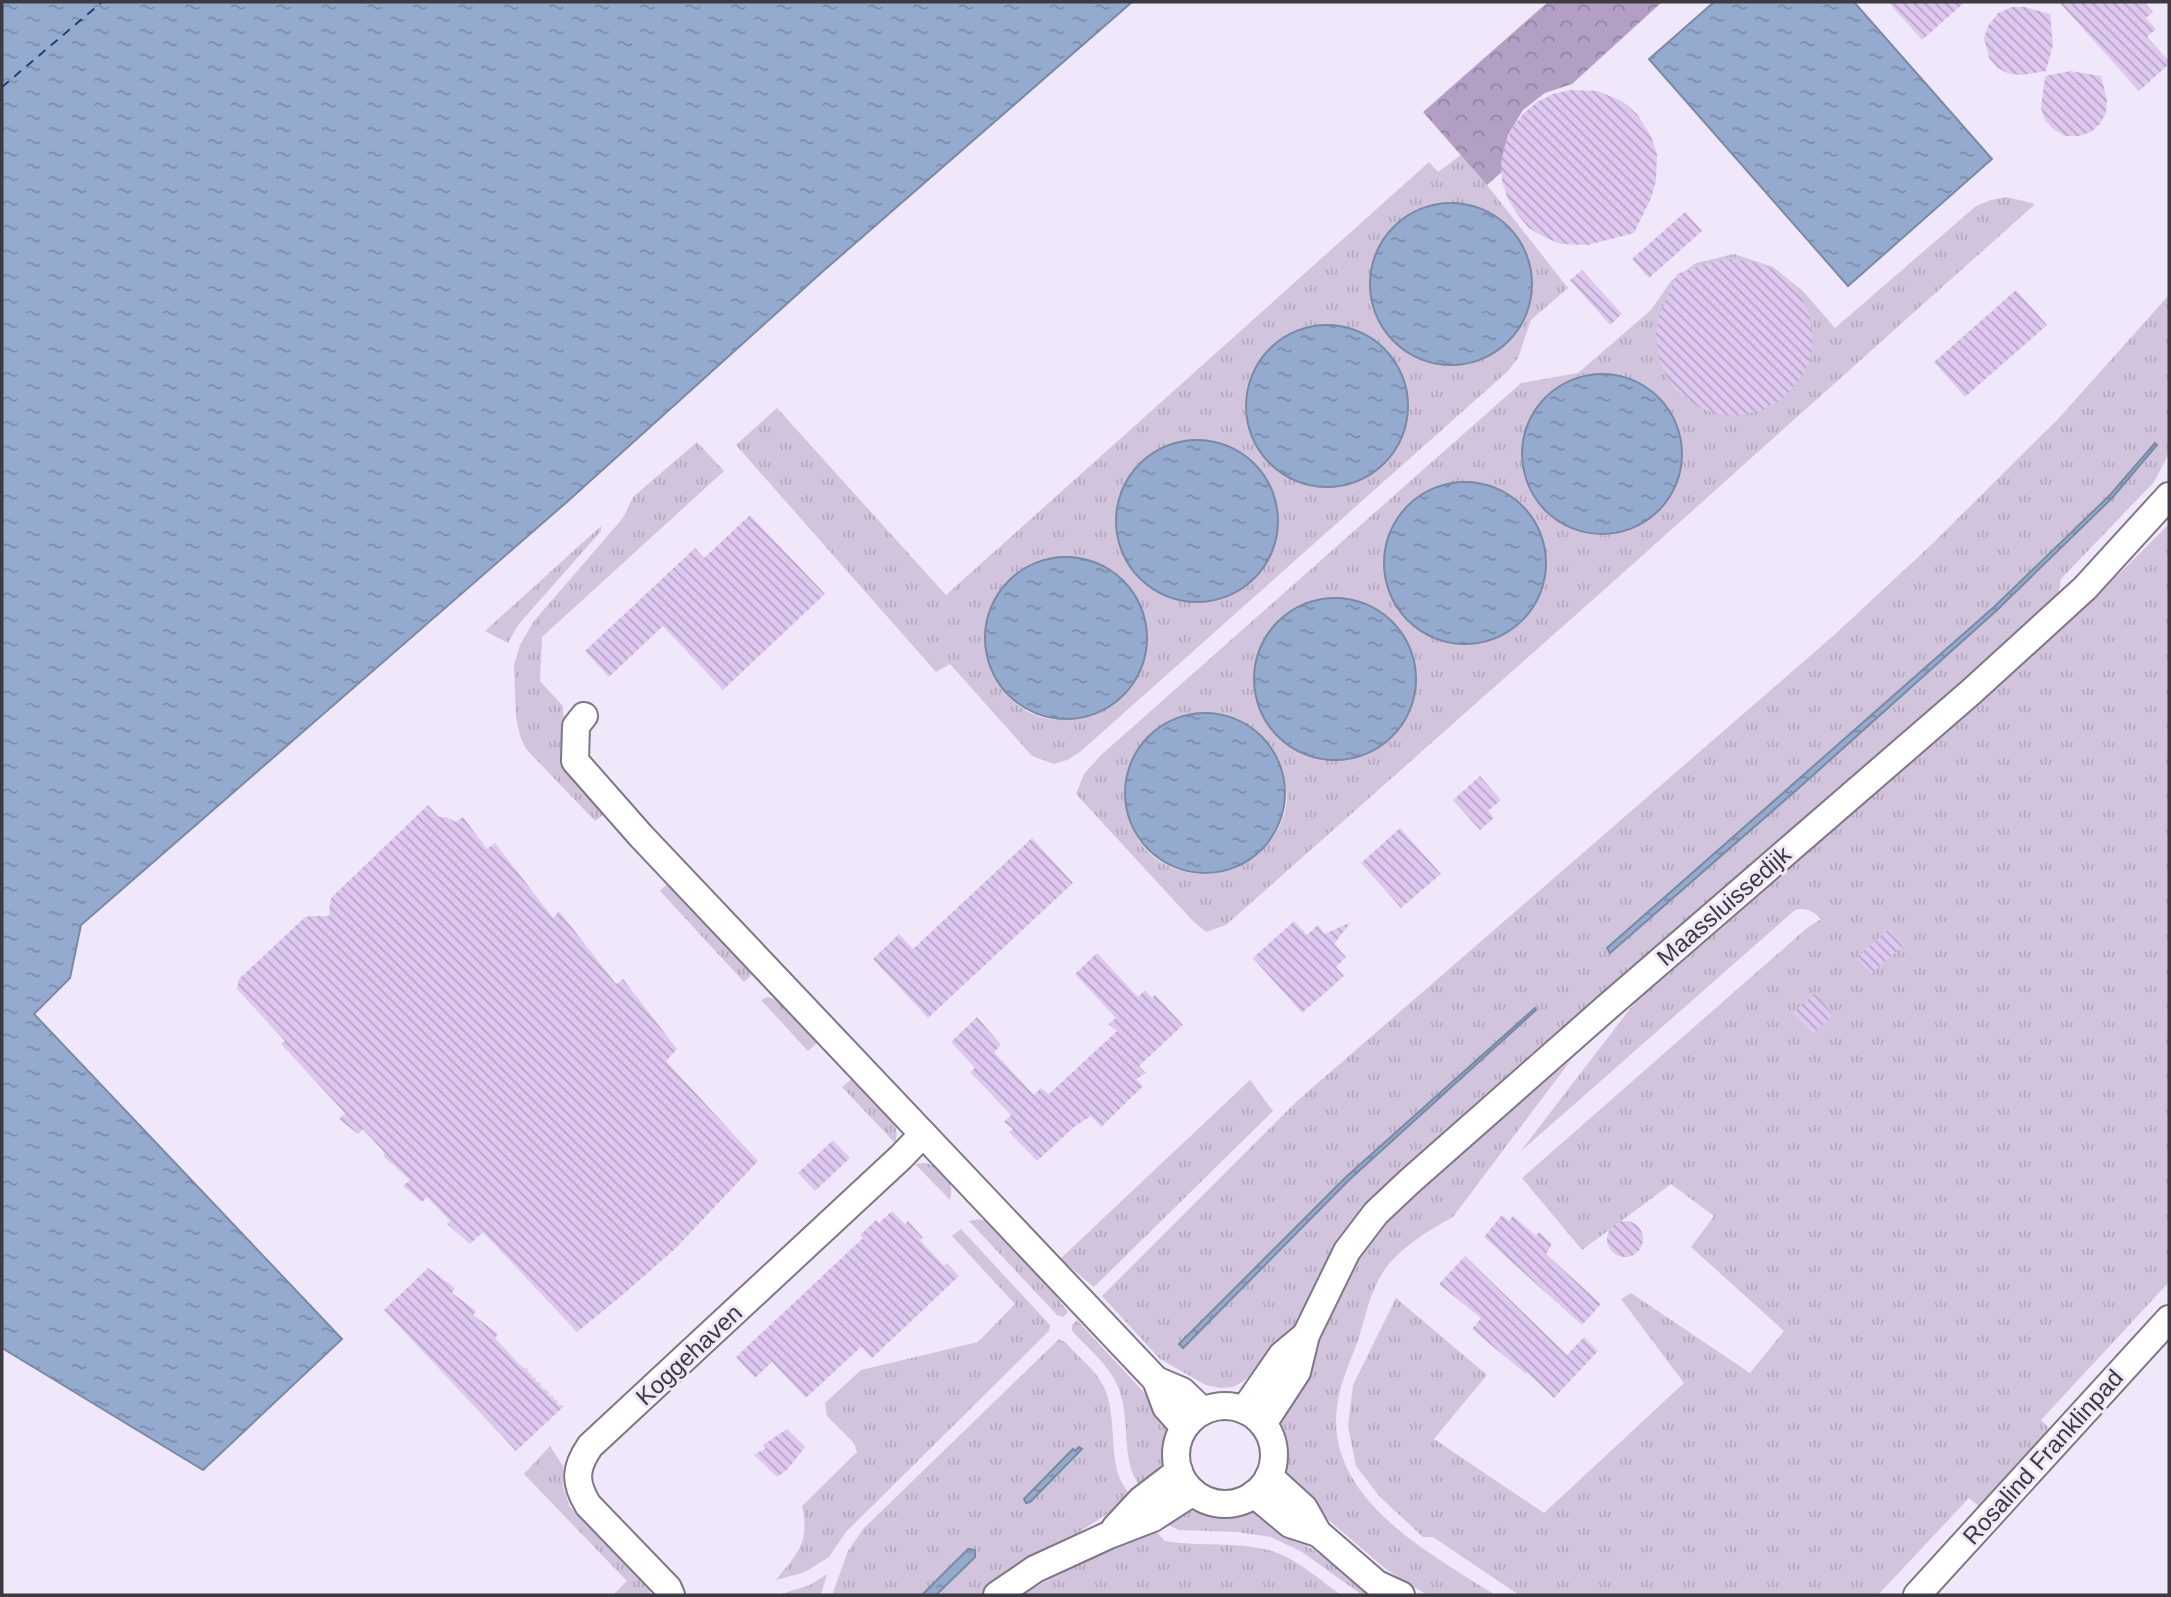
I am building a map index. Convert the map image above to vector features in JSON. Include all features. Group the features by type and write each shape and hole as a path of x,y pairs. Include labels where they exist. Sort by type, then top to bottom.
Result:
{"street":[{"name":"Maassluissedijk","path":"1253,1417 1282,1355 1306,1335 1347,1251 1376,1213 1584,1027 1980,683 2085,588 2169,496"},
{"path":"584,716 576,726 575,761 641,835 1156,1380 1166,1407 1194,1419"},
{"name":"Koggehaven","path":"671,1595 668,1588 588,1505 580,1493 577,1475 580,1461 590,1446 892,1167 923,1133"},
{"name":"Rosalind Franklinpad","path":"1917,1595 2169,1319"},
{"path":"1227,1406 1253,1417 1272,1443 1272,1465 1261,1485 1237,1502 1218,1503 1201,1497 1186,1482 1176,1453 1177,1444 1194,1419 1227,1406"},
{"path":"997,1595 1035,1569 1153,1518 1186,1482"},
{"path":"1261,1485 1304,1508 1318,1533 1377,1584 1401,1595"}],"green space":[{"path":"1548,2 1662,2 1572,84 1545,93 1523,110 1508,135 1504,170 1487,185 1423,112"},
{"path":"1461,155 1568,288 1531,320 1518,358 1508,371 1080,752 1067,760 1054,764 1032,756 950,664 936,672 736,445 777,408 946,595 1429,162 1438,172","holes":["1450,203 1467,206 1491,215 1512,231 1519,242 1530,273 1532,291 1524,321 1506,342 1470,362 1449,365 1417,358 1392,341 1377,317 1371,289 1375,260 1389,234 1414,214","1316,326 1353,330 1381,346 1399,370 1407,399 1404,429 1391,456 1366,477 1330,487 1303,483 1275,468 1263,454 1255,438 1246,408 1250,379 1256,366 1266,355 1302,330","1198,441 1235,451 1260,471 1274,498 1276,528 1269,557 1252,581 1227,597 1193,602 1159,593 1135,574 1121,548 1118,519 1123,491 1139,466 1164,448","1055,557 1091,561 1118,577 1137,600 1146,629 1144,658 1133,685 1111,707 1077,719 1043,717 1016,703 997,680 987,652 987,621 998,593 1021,570"]},
{"path":"2007,197 2035,204 1226,925 1206,932 1192,920 1076,794 1084,774 1100,756 1521,383 1578,373 1651,310 1671,281 1696,263 1734,254 1773,267 1804,292 1835,328 1976,206","holes":["1606,374 1640,383 1664,402 1678,428 1682,456 1676,485 1660,510 1635,528 1601,535 1570,528 1539,504 1526,481 1521,457 1525,433 1536,410 1554,392 1577,379","1455,482 1493,486 1521,503 1539,528 1546,558 1542,588 1528,615 1504,635 1469,644 1445,641 1423,632 1400,612 1392,590 1388,538 1397,517 1424,496","1333,598 1369,606 1395,625 1410,651 1414,681 1408,710 1393,736 1368,754 1334,760 1306,754 1294,748 1273,730 1259,707 1254,679 1256,664 1270,632 1278,621 1299,606","1213,713 1243,722 1263,739 1283,775 1287,800 1276,833 1264,848 1234,868 1200,874 1166,865 1142,845 1129,819 1126,790 1133,761 1150,736 1177,719"]},
{"path":"2169,295 2169,453 2154,482 2061,579 2058,596 1438,1140 1282,1346 1244,1381 1233,1387 1206,1385 1160,1359 1102,1296 1297,1101 1833,636 1929,547 2058,419"},
{"path":"697,442 724,471 542,637 540,681 563,706 566,765 609,810 595,821 526,749 516,717 514,665 520,645 534,621 623,518 633,497"},
{"path":"2169,524 2169,1282 2041,1420 2052,1431 1981,1508 1969,1498 1878,1595 1519,1595 1433,1537 1423,1537 1379,1496 1356,1466 1348,1426 1353,1385 1396,1298 1487,1375 1434,1439 1544,1513 1684,1383 1621,1299 1631,1293 1750,1373 1784,1331 1691,1247 1714,1216 1671,1184 1582,1250 1522,1178 1807,928 1821,919 1815,914 1806,909 1795,910 1520,1152 1639,997 1879,790 2122,571"},
{"path":"601,526 601,531 518,625 508,643 485,631"},
{"path":"672,880 756,971 744,982 660,891"},
{"path":"768,997 786,1003 820,1040 808,1051 761,1000"},
{"path":"1571,1060 1453,1217 1411,1244 1384,1271 1372,1294 1341,1388 1337,1407 1338,1440 1348,1469 1365,1496 1414,1542 1495,1595 1427,1595 1387,1570 1292,1489 1284,1476 1279,1422 1361,1255 1408,1198"},
{"path":"854,1077 890,1116 897,1134 895,1143 842,1087"},
{"path":"1250,1080 1273,1111 1094,1287 1060,1259"},
{"path":"925,1163 943,1171 951,1187 950,1200 915,1164"},
{"path":"979,1219 989,1222 1042,1278 1068,1312 1063,1317 1057,1315 969,1221"},
{"path":"961,1229 1050,1325 1049,1331 846,1532 829,1557 805,1572 776,1580 803,1538 802,1506 857,1452 854,1443 827,1416 825,1403 861,1370 978,1342 1015,1304 952,1236"},
{"path":"1077,1320 1161,1411 1166,1423 1167,1453 1158,1470 1141,1488 1130,1465 1122,1399 1118,1387 1104,1364 1072,1331 1072,1325"},
{"path":"1059,1339 1091,1369 1104,1387 1110,1410 1117,1468 1121,1482 1132,1498 1076,1534 1029,1559 980,1595 832,1595 848,1551 863,1529"},
{"path":"550,1446 563,1466 563,1487 570,1507 650,1588 650,1595 613,1595 627,1581 524,1474"},
{"path":"1190,1506 1221,1511 1261,1512 1376,1595 1362,1595 1302,1552 1271,1537 1237,1532 1179,1530 1166,1524"},
{"path":"1152,1527 1165,1541 1246,1546 1272,1551 1299,1564 1341,1595 1022,1595"},
{"path":"827,1574 821,1595 778,1595 810,1585"}],"water":[{"path":"2,2 1132,2 821,273 568,501 81,925 70,978 34,1014 342,1339 203,1470 2,1348"},
{"path":"1714,2 1854,2 1992,159 1848,286 1649,59"},
{"path":"1451,203 1482,209 1508,227 1526,253 1532,284 1526,315 1508,341 1482,359 1451,365 1420,359 1394,341 1376,315 1370,284 1376,253 1394,227 1420,209"},
{"path":"1327,325 1358,331 1384,349 1402,375 1408,406 1402,437 1384,463 1358,481 1327,487 1296,481 1270,463 1252,437 1246,406 1252,375 1270,349 1296,331"},
{"path":"1602,374 1633,380 1659,397 1676,423 1682,454 1676,485 1659,511 1633,528 1602,534 1571,528 1545,511 1528,485 1522,454 1528,423 1545,397 1571,380"},
{"path":"1197,440 1228,446 1254,464 1272,490 1278,521 1272,552 1254,578 1228,596 1197,602 1166,596 1140,578 1122,552 1116,521 1122,490 1140,464 1166,446"},
{"path":"2155,443 2157,445 2112,498 1996,611 1610,953 1607,948 1994,607 2110,495"},
{"path":"1465,482 1496,488 1510,495 1522,506 1533,518 1540,532 1546,563 1540,594 1533,608 1522,620 1510,631 1496,638 1465,644 1434,638 1420,631 1408,620 1397,608 1390,594 1384,563 1390,532 1397,518 1408,506 1420,495 1434,488"},
{"path":"1066,557 1097,563 1111,570 1123,581 1134,593 1141,607 1147,638 1141,669 1134,683 1123,695 1111,706 1097,713 1066,719 1035,713 1021,706 1009,695 998,683 991,669 985,638 991,607 998,593 1009,581 1021,570 1035,563"},
{"path":"1335,598 1366,605 1392,622 1409,648 1416,679 1409,710 1392,736 1366,753 1335,760 1304,753 1278,736 1261,710 1254,679 1261,648 1278,622 1304,605"},
{"path":"1205,713 1236,719 1262,736 1279,762 1285,793 1279,824 1262,850 1236,867 1205,873 1174,867 1148,850 1131,824 1125,793 1131,762 1148,736 1174,719"},
{"path":"1535,1008 1536,1010 1349,1180 1183,1348 1179,1344 1346,1177"},
{"path":"1079,1447 1082,1449 1026,1503 1024,1499 1073,1449 1075,1451"},
{"path":"968,1549 975,1550 975,1557 936,1595 922,1595"}],"building":[{"path":"1888,2 1965,2 1922,40"},
{"path":"2059,2 2144,2 2153,12 2146,18 2156,29 2147,37 2169,64 2139,91"},
{"path":"2012,7 2025,7 2050,14 2053,45 2046,71 2009,74 1998,68 1989,58 1984,38 1988,26 1998,13"},
{"path":"2070,71 2101,76 2107,100 2106,113 2100,124 2091,132 2079,136 2065,136 2054,130 2045,120 2041,108 2045,76"},
{"path":"1570,90 1598,91 1623,102 1637,114 1651,136 1657,154 1656,181 1634,233 1588,245 1561,244 1529,228 1508,199 1502,181 1501,163 1512,128 1537,102"},
{"path":"1685,212 1702,231 1649,278 1632,259"},
{"path":"1733,259 1759,263 1790,282 1809,313 1813,340 1803,375 1786,396 1762,410 1736,416 1717,414 1700,408 1678,392 1667,378 1660,362 1656,334 1659,316 1677,274 1715,261"},
{"path":"1582,270 1622,314 1610,325 1570,280"},
{"path":"2016,290 2047,325 1965,397 1934,362"},
{"path":"750,515 825,594 723,690 663,626 609,677 585,651 695,548 704,558"},
{"path":"1480,776 1501,800 1488,811 1494,818 1480,830 1453,800"},
{"path":"428,805 439,817 456,822 463,817 487,849 495,843 553,918 559,911 616,984 623,979 677,1049 666,1061 758,1161 675,1249 577,1332 483,1232 470,1244 447,1224 450,1221 427,1197 422,1202 403,1186 410,1180 383,1156 385,1153 363,1129 358,1134 339,1119 345,1113 281,1044 285,1041 237,989 239,979 304,918 329,916 332,897"},
{"path":"1400,828 1441,874 1401,908 1361,863"},
{"path":"1032,838 1073,883 928,1018 873,959 899,934 913,949"},
{"path":"1294,921 1307,935 1318,925 1325,934 1351,922 1334,944 1346,957 1336,967 1344,976 1302,1013 1253,958"},
{"path":"1889,929 1904,945 1871,974 1856,958"},
{"path":"1097,953 1138,997 1145,990 1152,998 1155,995 1183,1025 1139,1066 1146,1073 1136,1079 1143,1086 1101,1127 1091,1116 1074,1127 1037,1161 1009,1132 1013,1129 1004,1122 1011,1115 970,1072 975,1068 951,1042 977,1017 1001,1045 994,1052 1034,1095 1041,1088 1049,1094 1117,1031 1108,1024 1116,1018 1075,974"},
{"path":"1815,993 1833,1015 1812,1034 1793,1012"},
{"path":"833,1140 850,1158 815,1191 798,1173"},
{"path":"892,1211 905,1224 908,1221 923,1238 920,1240 944,1266 947,1263 959,1276 872,1358 861,1347 806,1398 772,1362 755,1378 736,1357 863,1238 860,1235 876,1220 879,1223"},
{"path":"1502,1215 1509,1221 1513,1216 1536,1236 1539,1232 1552,1244 1546,1254 1601,1304 1582,1325 1484,1237"},
{"path":"1625,1221 1638,1226 1643,1239 1638,1252 1625,1257 1612,1252 1607,1239 1612,1226"},
{"path":"1465,1256 1567,1355 1584,1337 1598,1351 1554,1398 1527,1372 1526,1374 1472,1329 1481,1318 1439,1284"},
{"path":"428,1268 455,1288 452,1293 476,1311 473,1315 498,1334 495,1338 523,1368 528,1369 531,1377 541,1383 540,1386 549,1392 548,1395 558,1401 557,1404 564,1406 516,1451 384,1310"},
{"path":"787,1429 805,1447 787,1470 777,1477 754,1455 766,1448 763,1445"}],"ferry route":[{"path":"2,87 102,2"}]}
